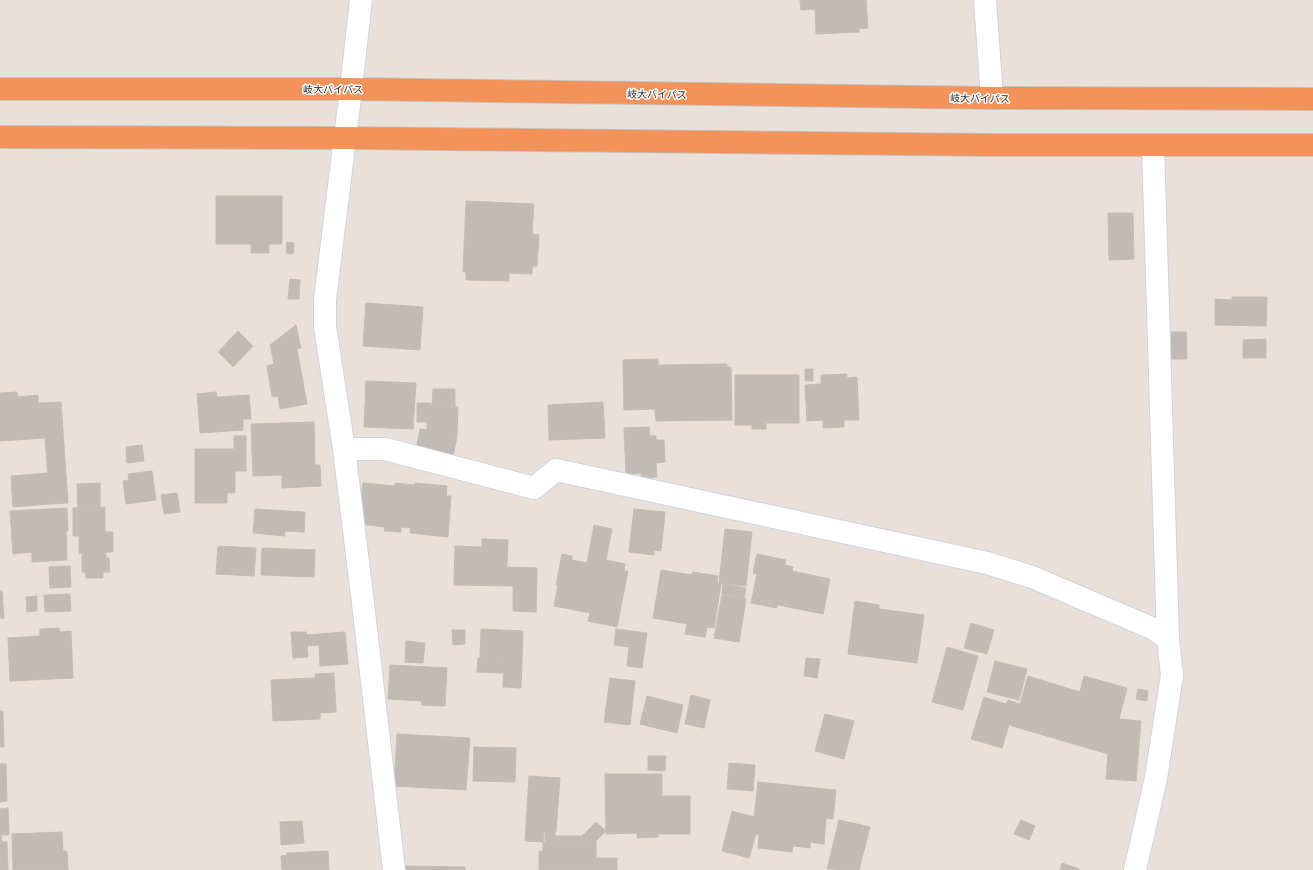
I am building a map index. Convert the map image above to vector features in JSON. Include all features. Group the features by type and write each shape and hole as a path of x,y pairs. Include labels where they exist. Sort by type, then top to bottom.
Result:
{"highway":[{"name":"岐大バイパス","path":"0,89 351,89 992,98 1313,99"},
{"path":"0,137 345,138 1153,146 1313,145"}],"street":[{"path":"361,0 325,300 325,327 344,449 394,870"},
{"path":"985,0 992,98"},
{"path":"1135,870 1156,778 1172,675 1168,638 1153,146"},
{"path":"344,449 385,449 534,488 556,470 987,563 1032,577 1154,629 1168,638"}],"building":[{"path":"800,0 866,0 868,28 859,29 859,32 816,34 815,9 801,10"},
{"path":"216,196 282,196 282,244 269,244 269,253 251,253 251,244 216,244"},
{"path":"466,201 534,204 532,234 539,235 537,266 532,266 532,274 509,273 509,281 466,280 466,272 463,272"},
{"path":"1108,213 1133,213 1134,259 1109,260"},
{"path":"287,242 294,243 293,254 286,253"},
{"path":"290,279 300,280 299,299 288,299"},
{"path":"1232,297 1267,297 1266,326 1215,325 1215,299 1232,300"},
{"path":"366,303 423,307 420,350 363,346"},
{"path":"296,325 300,344 271,349 270,345"},
{"path":"238,331 253,346 233,367 218,352"},
{"path":"1165,332 1186,332 1187,359 1166,359"},
{"path":"1266,339 1266,358 1243,358 1243,340"},
{"path":"300,344 301,348 297,349 307,404 280,409 278,396 272,397 267,366 274,364 271,349"},
{"path":"658,359 658,365 727,364 727,367 731,367 732,420 656,421 655,409 624,410 623,360"},
{"path":"805,369 813,369 813,381 805,381"},
{"path":"847,374 847,378 857,377 859,420 844,420 844,427 823,428 823,420 807,421 805,385 821,384 821,375"},
{"path":"735,375 799,375 799,423 766,423 766,429 752,429 752,425 735,425"},
{"path":"366,381 416,383 413,429 364,427"},
{"path":"433,389 455,389 455,406 432,406"},
{"path":"17,392 18,397 38,395 38,403 61,402 68,503 50,504 45,438 0,441 0,393"},
{"path":"216,392 217,397 249,395 251,419 243,419 243,430 200,433 197,394"},
{"path":"603,402 605,438 549,440 548,405"},
{"path":"417,403 431,403 431,406 458,407 457,435 427,434 427,422 417,422"},
{"path":"314,422 315,465 320,465 321,486 282,488 282,475 253,476 251,424"},
{"path":"649,427 650,436 656,436 656,440 664,440 665,462 656,463 657,477 641,478 641,473 626,474 624,428"},
{"path":"420,429 427,430 427,434 457,436 452,462 415,454"},
{"path":"234,436 246,436 246,471 235,471 235,493 227,493 227,503 195,503 195,449 234,449"},
{"path":"142,445 144,461 127,463 126,447"},
{"path":"152,471 156,500 126,504 123,481 129,480 128,474"},
{"path":"48,473 50,504 13,507 11,476"},
{"path":"100,483 100,507 78,507 77,484"},
{"path":"363,483 395,486 395,483 415,485 415,483 447,486 446,496 451,496 448,537 410,533 411,528 401,527 401,532 384,531 385,527 358,524"},
{"path":"177,493 180,512 164,514 161,495"},
{"path":"105,507 105,532 113,532 113,552 106,552 106,558 109,558 110,572 103,572 103,578 86,578 85,572 82,572 82,553 79,554 79,536 73,536 73,508"},
{"path":"67,508 67,560 32,562 32,552 13,554 10,511"},
{"path":"255,509 305,512 304,532 285,531 285,536 253,533"},
{"path":"634,509 665,512 661,551 654,550 654,555 629,552"},
{"path":"594,525 612,529 606,560 625,564 624,571 628,571 617,627 588,621 590,613 554,606 558,585 556,585 562,554 572,556 572,560 587,563"},
{"path":"725,529 752,532 746,586 719,583"},
{"path":"482,539 508,540 507,567 537,568 536,612 513,611 513,586 454,585 455,546 482,547"},
{"path":"218,546 256,548 254,576 216,574"},
{"path":"262,548 315,550 314,577 261,575"},
{"path":"757,554 786,560 785,565 793,567 792,571 830,579 823,614 778,605 776,608 751,603 757,574 753,573"},
{"path":"70,566 71,587 50,588 49,567"},
{"path":"661,570 692,575 693,572 718,576 717,583 721,584 714,628 707,627 705,637 685,634 687,624 653,618"},
{"path":"723,584 746,588 744,598 722,594"},
{"path":"0,591 2,591 4,618 0,618"},
{"path":"70,594 71,611 45,612 44,595"},
{"path":"722,595 746,599 739,642 714,638"},
{"path":"37,596 37,611 27,612 26,597"},
{"path":"855,601 879,605 879,609 924,615 917,663 848,654"},
{"path":"971,623 994,630 987,654 964,648"},
{"path":"59,628 60,632 71,631 73,678 10,681 8,638 40,636 40,629"},
{"path":"481,629 523,631 521,688 503,687 504,659 480,658"},
{"path":"616,629 647,633 642,668 627,666 629,647 614,645"},
{"path":"452,630 465,630 465,644 453,645"},
{"path":"291,632 306,632 307,635 345,632 348,664 320,666 319,645 307,646 308,657 293,658"},
{"path":"406,641 425,643 423,663 405,662"},
{"path":"947,647 978,656 963,710 932,702"},
{"path":"478,658 504,659 503,673 477,672"},
{"path":"806,658 820,659 817,678 804,676"},
{"path":"995,661 1027,669 1019,700 987,692"},
{"path":"390,665 447,668 445,706 421,705 422,701 388,699"},
{"path":"334,673 336,712 320,713 320,719 273,721 271,680 315,678 315,674"},
{"path":"1028,676 1080,692 1084,676 1127,688 1119,719 1141,721 1136,781 1106,779 1108,754 1009,725 1002,748 971,739 984,697 1006,704 1008,700 1020,704"},
{"path":"610,678 635,681 630,725 604,722"},
{"path":"1138,689 1148,691 1147,701 1136,699"},
{"path":"691,695 710,700 704,728 685,724"},
{"path":"647,696 683,705 677,733 640,724"},
{"path":"0,711 3,711 4,747 0,747"},
{"path":"825,714 854,721 844,759 815,751"},
{"path":"397,734 470,738 466,790 394,786"},
{"path":"474,747 516,748 515,782 473,781"},
{"path":"648,756 666,756 665,771 648,770"},
{"path":"729,763 755,765 753,791 727,789"},
{"path":"0,764 6,764 7,801 0,802"},
{"path":"605,774 662,774 662,796 690,796 690,834 658,834 658,837 637,838 637,833 606,834"},
{"path":"529,776 560,778 556,832 544,831 543,842 525,841"},
{"path":"758,782 836,790 833,819 826,818 824,844 810,842 810,848 787,845 788,837 756,834 749,858 722,851 732,811 754,817"},
{"path":"8,808 9,835 1,835 2,842 0,842 0,809"},
{"path":"839,820 870,827 859,870 827,869"},
{"path":"1021,820 1035,826 1029,840 1014,834"},
{"path":"302,821 304,843 281,845 280,822"},
{"path":"596,822 606,831 595,842 545,842 545,831 555,832 555,836 582,836"},
{"path":"62,832 63,851 67,851 68,870 13,870 12,834"},
{"path":"759,834 788,837 787,845 793,846 792,852 758,848"},
{"path":"0,842 7,842 8,870 0,870"},
{"path":"543,842 596,842 596,858 617,858 617,870 539,870 539,851 543,851"},
{"path":"328,851 329,870 282,870 281,856 287,855 287,853"},
{"path":"1062,863 1079,869 1079,870 1060,870"},
{"path":"404,866 465,867 465,870 404,870"}]}
